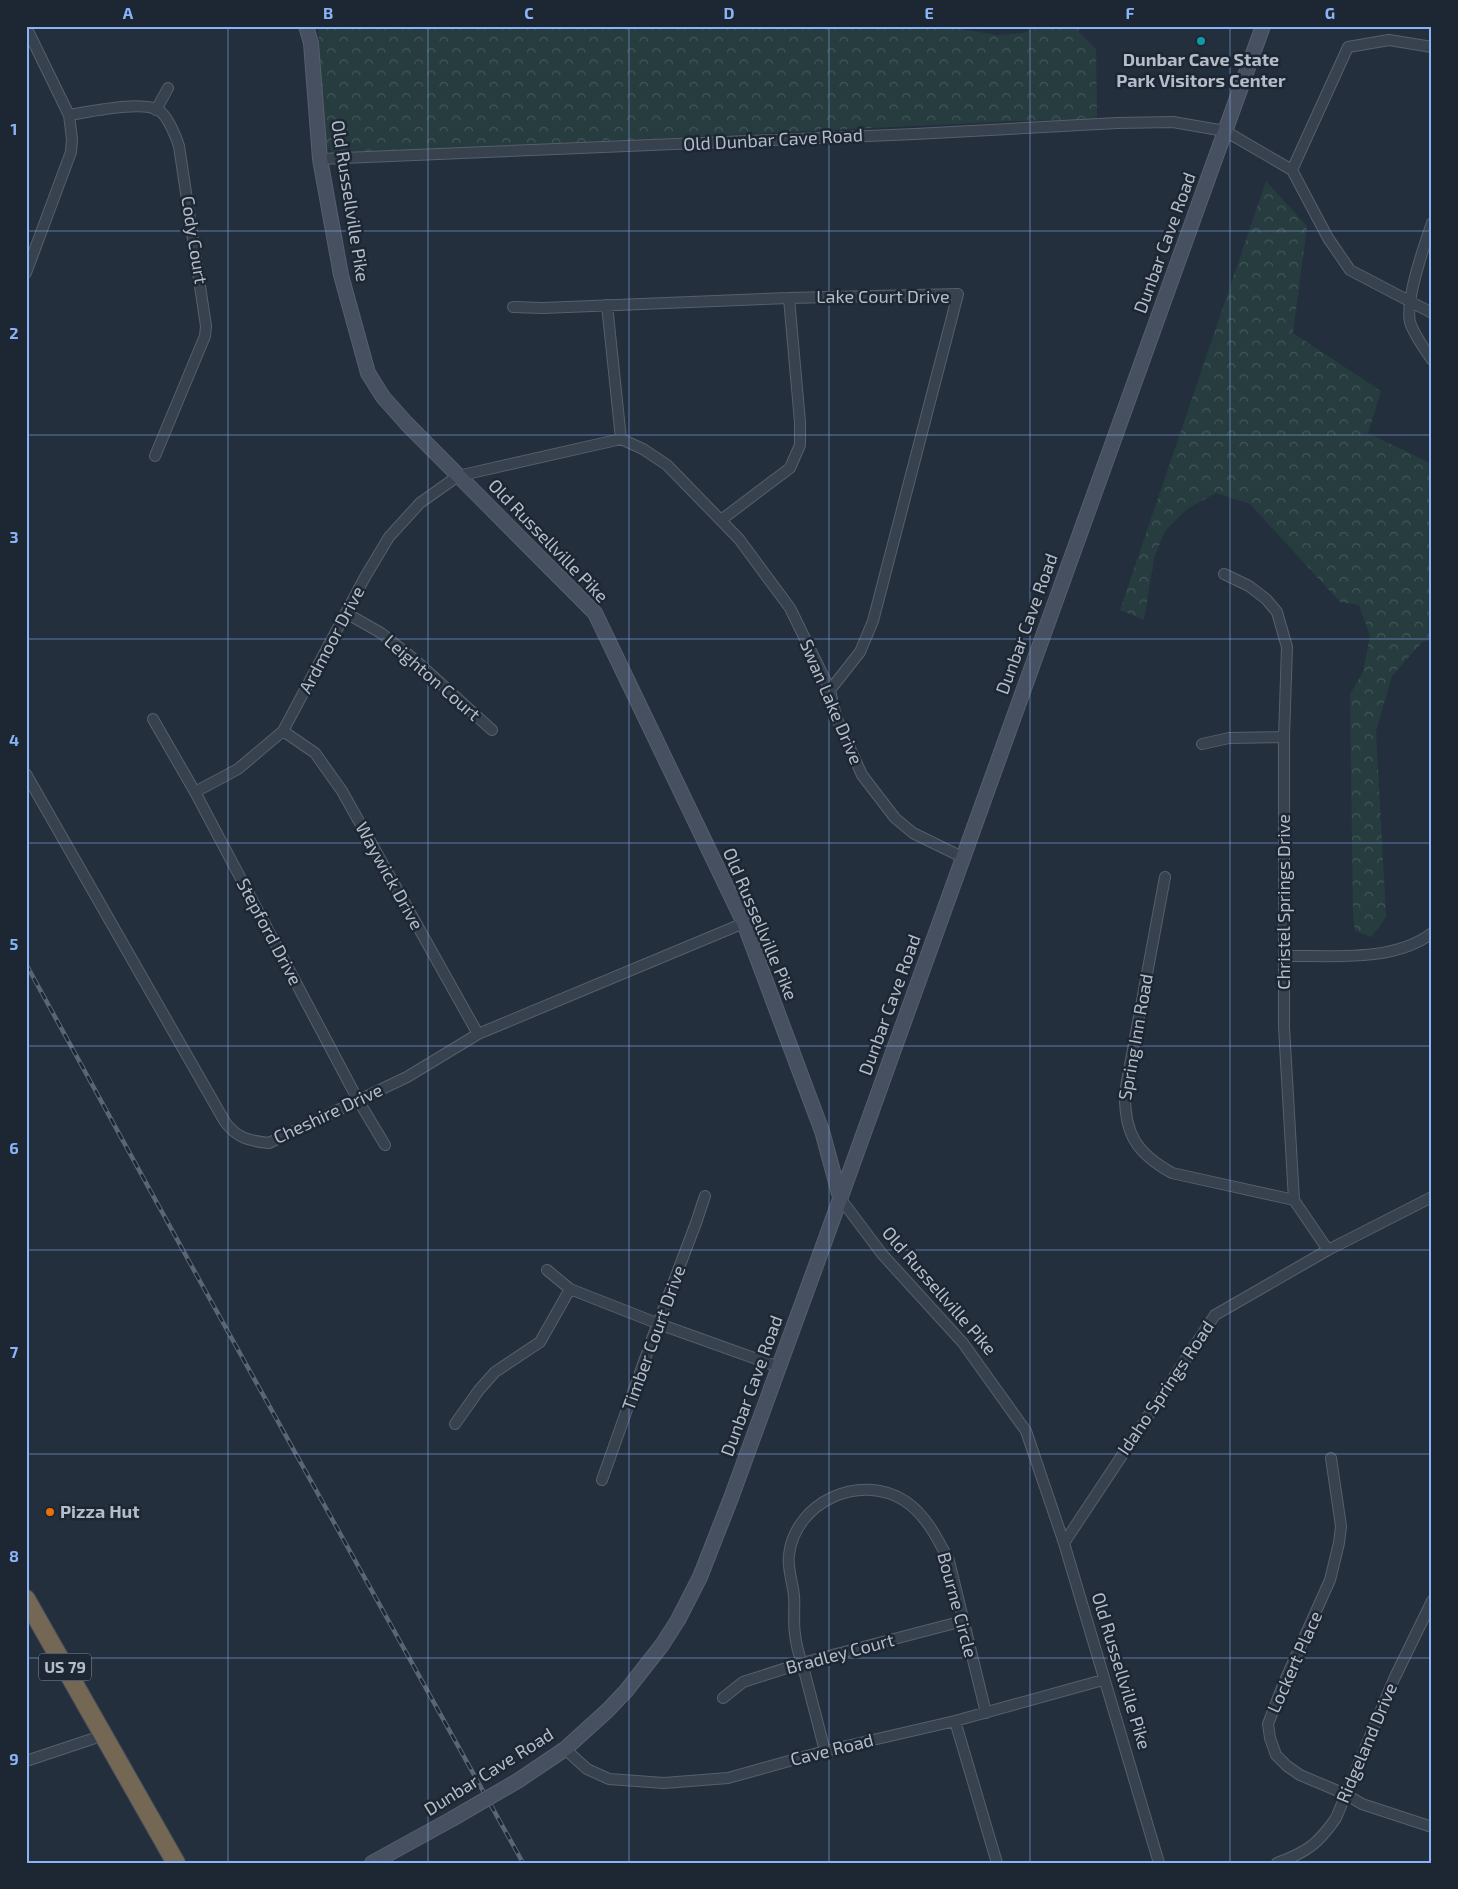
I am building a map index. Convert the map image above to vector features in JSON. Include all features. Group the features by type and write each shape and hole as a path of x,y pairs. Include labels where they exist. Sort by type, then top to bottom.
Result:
{"highway":[{"name":"US 79","path":"26,1599 176,1863"}],"main road":[{"name":"Old Russellville Pike","path":"306,26 311,42 320,159 341,275 368,372 383,398 595,613 744,923 822,1131 840,1198"},
{"name":"Dunbar Cave Road","path":"372,1863 519,1780 565,1748 608,1710 626,1691 662,1645 698,1583 779,1367 1263,26"}],"street":[{"path":"26,27 69,115 72,139 71,152 26,273"},
{"path":"1292,170 1348,47 1389,40 1432,47"},
{"path":"69,115 134,106 156,110 168,88"},
{"name":"Cody Court","path":"155,456 205,336 206,326 180,146 175,133 161,112 156,110"},
{"name":"Old Dunbar Cave Road","path":"320,159 914,134 1117,123 1173,122 1226,131"},
{"path":"1226,131 1292,170 1328,238 1350,270 1432,313"},
{"path":"1432,225 1409,301 1410,322 1432,360"},
{"name":"Lake Court Drive","path":"513,307 543,308 789,298 958,294 873,622 860,652 830,690"},
{"path":"721,520 790,468 800,445 800,422 789,298"},
{"path":"458,476 621,439 607,305"},
{"name":"Swan Lake Drive","path":"621,439 643,448 667,465 739,539 790,608 830,690 836,717 862,775 895,818 913,833 962,858"},
{"name":"Ardmoor Drive","path":"195,792 238,769 284,732 346,613 389,537 420,503 458,476"},
{"name":"Christel Springs Drive","path":"1224,574 1248,586 1266,599 1277,612 1287,647 1284,737 1284,1027 1294,1200"},
{"name":"Leighton Court","path":"346,613 381,633 414,659 492,730"},
{"name":"Stepford Drive","path":"152,719 195,792 358,1100 385,1145"},
{"name":"Waywick Drive","path":"284,732 314,753 342,791 478,1034"},
{"path":"1202,744 1229,738 1284,737"},
{"name":"Cheshire Drive","path":"26,774 224,1122 232,1132 250,1142 268,1143 407,1077 478,1034 744,923"},
{"name":"Spring Inn Road","path":"1165,877 1125,1092 1124,1112 1128,1126 1133,1138 1143,1152 1156,1164 1172,1173 1294,1200"},
{"path":"1284,956 1342,957 1390,952 1410,946 1432,933"},
{"name":"Timber Court Drive","path":"602,1480 696,1223 704,1196"},
{"name":"Idaho Springs Road","path":"1064,1543 1215,1315 1328,1250 1432,1197"},
{"name":"Old Russellville Pike","path":"840,1198 882,1254 963,1343 1026,1431 1064,1543 1103,1680 1159,1863"},
{"path":"1294,1200 1328,1250"},
{"path":"547,1270 570,1289 659,1324 779,1367"},
{"path":"456,1424 479,1390 495,1372 540,1342 570,1289"},
{"name":"Lockert Place","path":"1331,1458 1341,1526 1330,1580 1283,1685 1268,1724 1270,1738 1276,1755 1286,1766 1300,1775 1345,1794 1362,1804 1432,1827"},
{"name":"Bourne Circle","path":"825,1751 795,1634 794,1596 788,1556 794,1534 805,1518 820,1503 839,1493 866,1489 886,1492 904,1500 920,1514 938,1538 949,1561 986,1713"},
{"name":"Ridgeland Drive","path":"1277,1863 1301,1854 1324,1836 1336,1818 1394,1679 1426,1609 1432,1601"},
{"name":"Bradley Court","path":"723,1698 744,1682 802,1663 963,1621"},
{"name":"Cave Road","path":"565,1748 587,1769 609,1779 664,1783 728,1778 825,1751 986,1713 1103,1680"},
{"path":"955,1721 997,1863"},
{"path":"26,1761 104,1735"}],"green space":[{"path":"318,26 945,26 996,35 1024,33 1038,26 1081,26 1079,32 1096,49 1097,120 1018,121 334,154 325,144"},
{"path":"1266,181 1307,226 1293,333 1381,391 1368,433 1432,464 1432,639 1422,642 1392,676 1376,731 1386,917 1371,937 1355,931 1353,913 1350,694 1363,672 1370,636 1359,605 1340,602 1250,504 1216,493 1187,509 1165,531 1154,558 1144,620 1120,610"}],"railway":[{"path":"26,964 523,1863"}],"place":[{"name":"Dunbar Cave State Park Visitors Center","path":"1201,41"},
{"name":"Pizza Hut","path":"50,1512"}]}
